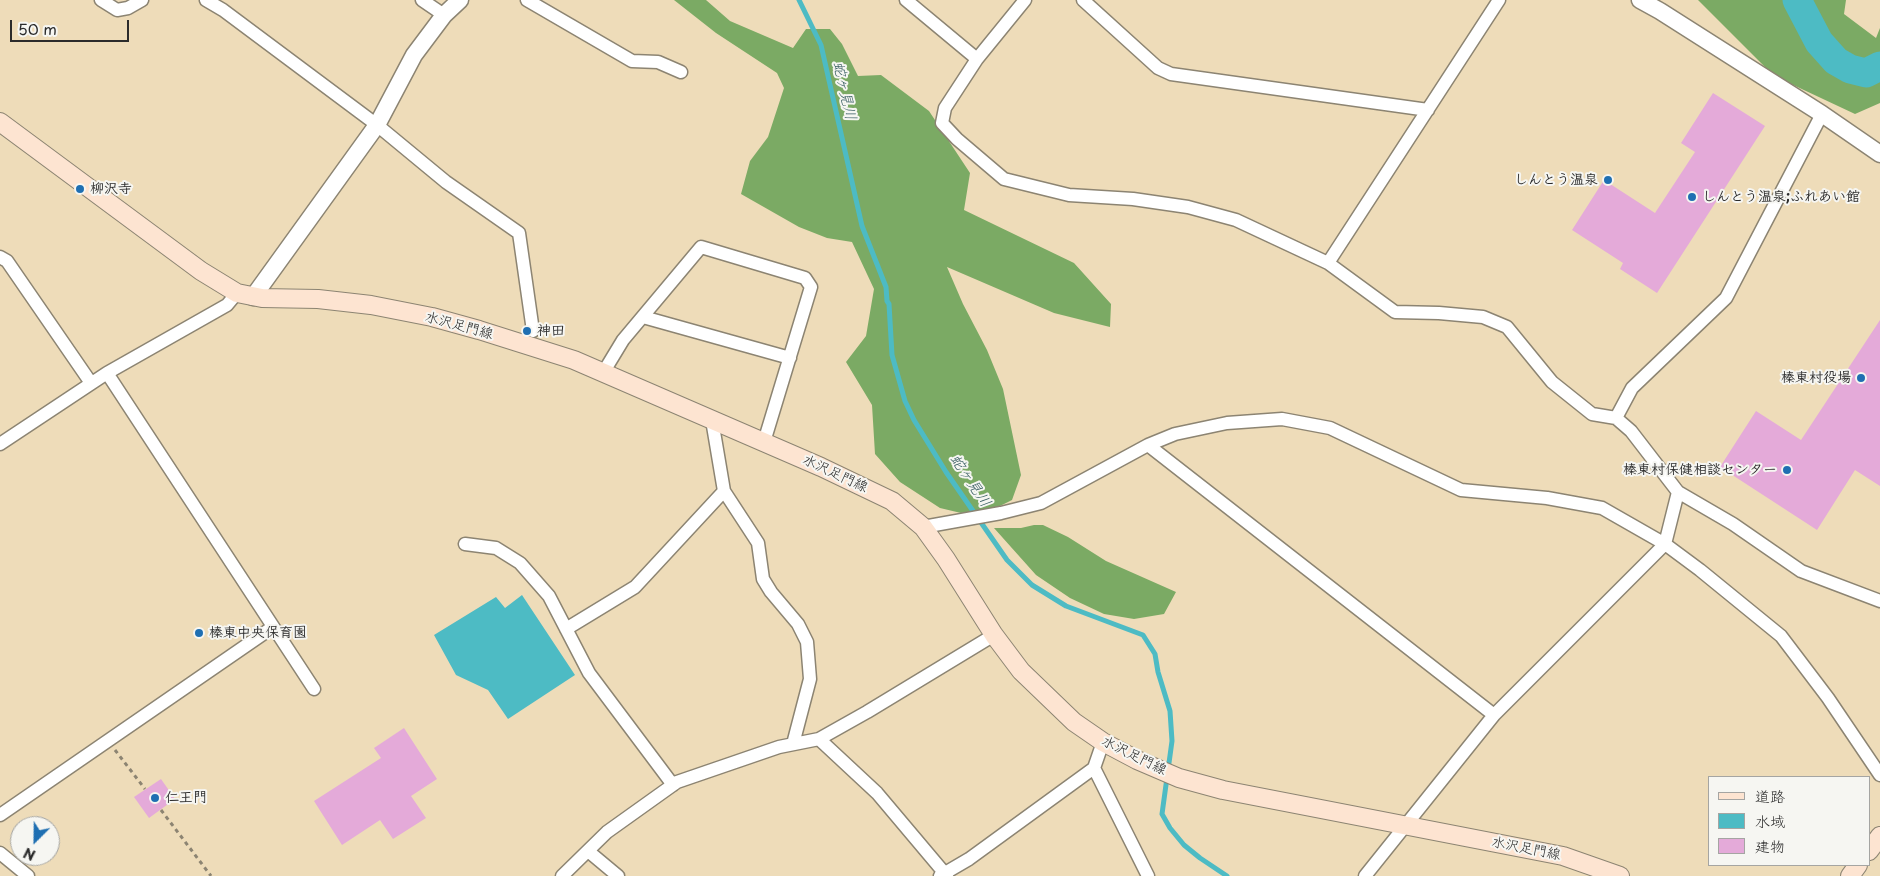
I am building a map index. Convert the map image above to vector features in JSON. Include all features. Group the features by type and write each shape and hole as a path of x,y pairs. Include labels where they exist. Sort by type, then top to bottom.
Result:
{"main road":[{"name":"水沢足門線","path":"0,122 201,271 245,295 318,299 371,305 432,317 574,360 764,442 892,501 922,527 946,559 994,635 1021,671 1074,722 1103,742 1137,760 1178,778 1223,790 1563,856 1620,876"},
{"path":"1870,850 1880,836"}],"street":[{"path":"100,0 117,10 128,8 142,0"},
{"path":"206,0 223,10 377,125 446,182 519,233 533,331"},
{"path":"422,0 444,15"},
{"path":"0,444 107,373 245,295 377,125 414,55 444,15 460,0"},
{"path":"527,0 632,61 658,62 681,72"},
{"path":"906,0 977,59"},
{"path":"1025,0 977,59 946,108 942,123 957,139 1004,179 1069,195 1133,199 1188,207 1236,220 1328,263 1395,312 1483,317 1507,327 1552,382 1592,414 1616,418 1631,432 1678,492 1733,524 1801,571 1880,601"},
{"path":"1083,0 1158,68 1171,74 1428,110"},
{"path":"1328,263 1499,0"},
{"path":"1640,0 1666,14 1822,114 1880,154"},
{"path":"1616,418 1632,388 1726,298 1822,114"},
{"path":"603,373 623,340 701,247 805,278 811,288 764,442"},
{"path":"0,257 7,261 91,383"},
{"path":"643,317 790,358"},
{"path":"107,373 314,689"},
{"path":"712,420 724,491 758,543 763,578 771,592 798,624 807,642 810,679 793,744"},
{"path":"922,527 1001,513 1041,502 1148,445 1175,434 1227,423 1282,420 1330,428 1461,490 1547,498 1602,508 1665,544 1781,636 1828,698 1880,775"},
{"path":"1148,445 1494,715"},
{"path":"566,629 636,587 724,491"},
{"path":"1365,876 1494,715 1665,544 1678,492"},
{"path":"466,544 496,548 520,564 549,596 589,673 672,785"},
{"path":"0,815 273,627"},
{"path":"562,876 608,832 672,785 779,747 819,739 994,635"},
{"path":"819,739 877,793 944,875 1094,768 1103,742"},
{"path":"1094,768 1148,876"},
{"path":"588,851 618,876"},
{"path":"0,853 28,876"}],"path":[{"path":"108,740 145,789"},
{"path":"161,810 211,876"}],"green space":[{"path":"674,0 706,0 730,21 793,48 806,29 830,29 842,44 858,76 881,75 929,111 970,173 964,210 1074,263 1111,304 1110,327 1054,313 947,267 963,304 987,350 1003,389 1021,475 1012,500 996,508 961,513 940,508 900,482 875,454 872,405 846,362 866,336 874,289 852,242 827,238 799,227 741,194 750,161 768,137 784,88 777,73 716,33"},
{"path":"1698,0 1846,0 1844,14 1876,38 1880,28 1880,103 1855,114 1774,76"},
{"path":"1043,525 1068,537 1106,561 1176,592 1164,614 1134,619 1104,614 1070,598 1036,575 994,528 1021,528"}],"water":[{"path":"522,595 575,675 508,719 488,690 456,675 434,635 496,597 505,608"}],"building":[{"name":"しんとう温泉;ふれあい館","path":"1713,93 1765,126 1657,293 1620,269 1623,263 1572,230 1604,180 1655,213 1695,152 1681,143"},
{"path":"1880,320 1880,486 1855,470 1817,530 1720,467 1756,411 1801,440"},
{"path":"404,728 437,779 411,796 426,818 393,839 380,820 342,845 314,801 381,758 374,748"},
{"name":"仁王門","path":"161,779 175,799 149,818 134,797"}],"waterway":[{"name":"蛇ヶ見川","path":"799,0 821,45 862,226 886,287 892,355 905,401 914,420 946,472 1007,560 1032,585 1066,606 1143,635 1155,654 1158,672 1170,711 1172,741 1162,814 1170,828 1184,845 1227,876"},
{"path":"1797,0 1819,42 1836,61 1850,69 1866,73 1880,66"}],"place":[{"name":"しんとう温泉","path":"1608,180"},
{"name":"柳沢寺","path":"80,189"},
{"name":"しんとう温泉;ふれあい館","path":"1692,197"},
{"name":"神田","path":"527,331"},
{"name":"榛東村役場","path":"1861,378"},
{"name":"榛東村保健相談センター","path":"1787,470"},
{"name":"榛東中央保育園","path":"199,633"},
{"name":"仁王門","path":"155,798"}]}
